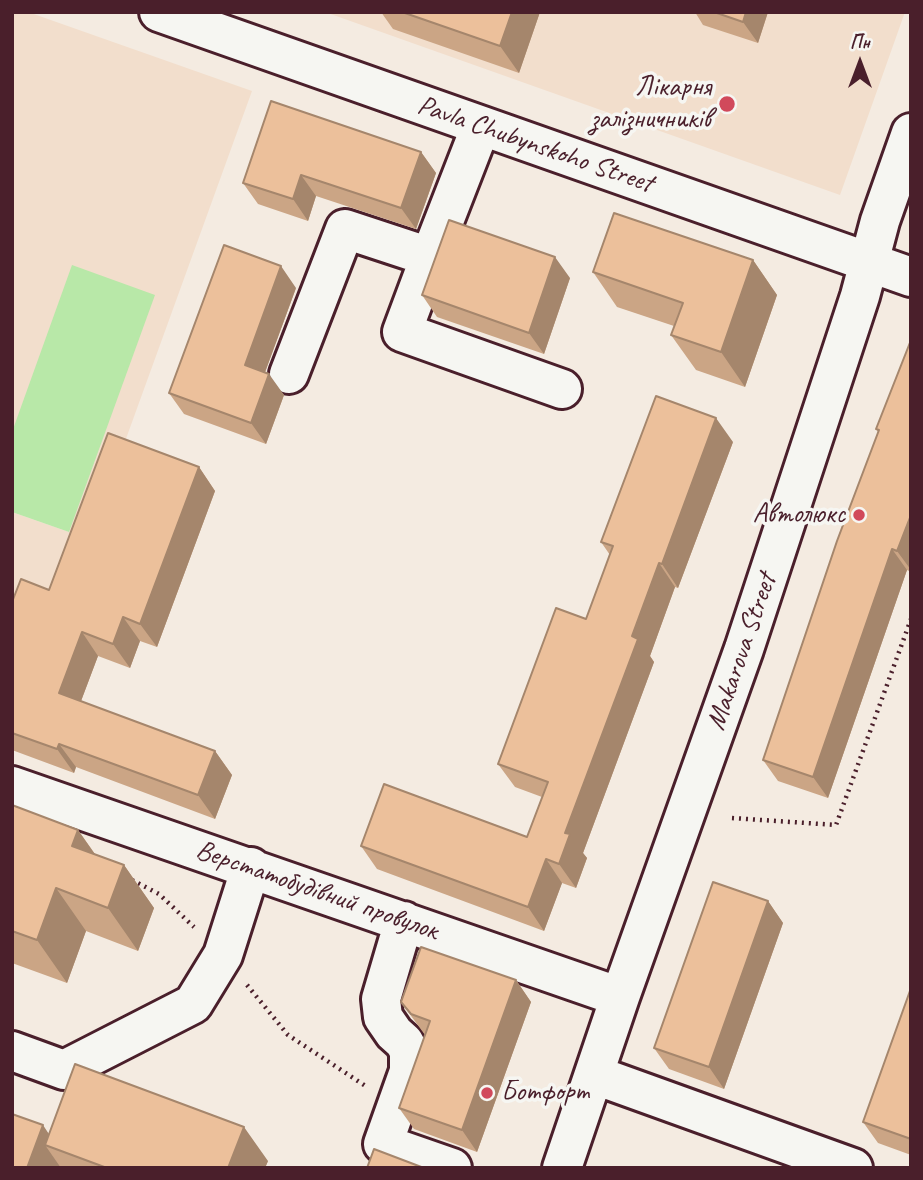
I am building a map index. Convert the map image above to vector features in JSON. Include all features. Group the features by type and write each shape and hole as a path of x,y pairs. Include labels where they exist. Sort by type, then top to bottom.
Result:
{"street":[{"name":"Pavla Chubynskoho Street","path":"159,12 911,276"},
{"path":"481,126 401,332 562,389"},
{"name":"Makarova Street","path":"562,1168 744,649 860,296 867,262 911,133"},
{"path":"289,374 345,229 429,257"},
{"name":"Верстатобудівний провулок","path":"12,786 620,997"},
{"path":"12,1051 64,1070 193,1004 223,955 251,867"},
{"path":"404,921 381,999 383,1017 409,1051 409,1071 379,1156 452,1168"},
{"path":"595,1075 853,1168"}],"path":[{"path":"733,818 836,825 911,619"}],"shaded area":[{"path":"12,12 28,12 252,91 69,596 34,584 23,615 12,612 12,512 69,532 12,432"},
{"name":"Лікарня залізничників","path":"325,12 905,12 840,195"}],"green space":[{"path":"72,265 155,295 69,532 12,512 12,432"}],"building":[{"path":"402,12 512,12 500,46"},
{"path":"714,12 746,12 743,22"},
{"path":"271,101 421,152 401,208 301,175 293,199 243,183"},
{"path":"614,213 753,260 721,352 671,335 683,303 593,272"},
{"path":"449,220 555,257 529,333 422,295"},
{"path":"224,245 281,266 245,365 269,374 251,423 169,393"},
{"path":"911,340 911,515 897,551 892,549 813,777 763,760 837,541 879,430 876,429"},
{"path":"656,396 716,418 662,564 659,563 632,636 638,639 565,833 570,834 559,864 546,859 528,907 361,846 384,784 527,837 548,782 498,764 556,608 586,619 613,546 601,542"},
{"path":"108,433 199,467 140,624 123,617 113,644 82,632 59,693 215,751 198,795 59,744 57,749 12,733 12,602 21,579 49,590"},
{"path":"12,805 78,830 72,846 124,865 108,908 56,888 37,940 12,931"},
{"path":"713,882 768,901 709,1067 654,1048"},
{"path":"421,947 516,980 462,1130 399,1108 430,1021 411,1014 401,1002"},
{"path":"911,988 911,1139 863,1122"},
{"path":"75,1064 244,1127 228,1168 107,1168 45,1145"},
{"path":"12,1114 43,1125 27,1168 12,1168"},
{"path":"374,1149 424,1168 367,1168"}],"place":[{"name":"Лікарня залізничників","path":"727,104"},
{"name":"Автолюкс","path":"859,515"},
{"name":"Ботфорт","path":"487,1093"}]}
